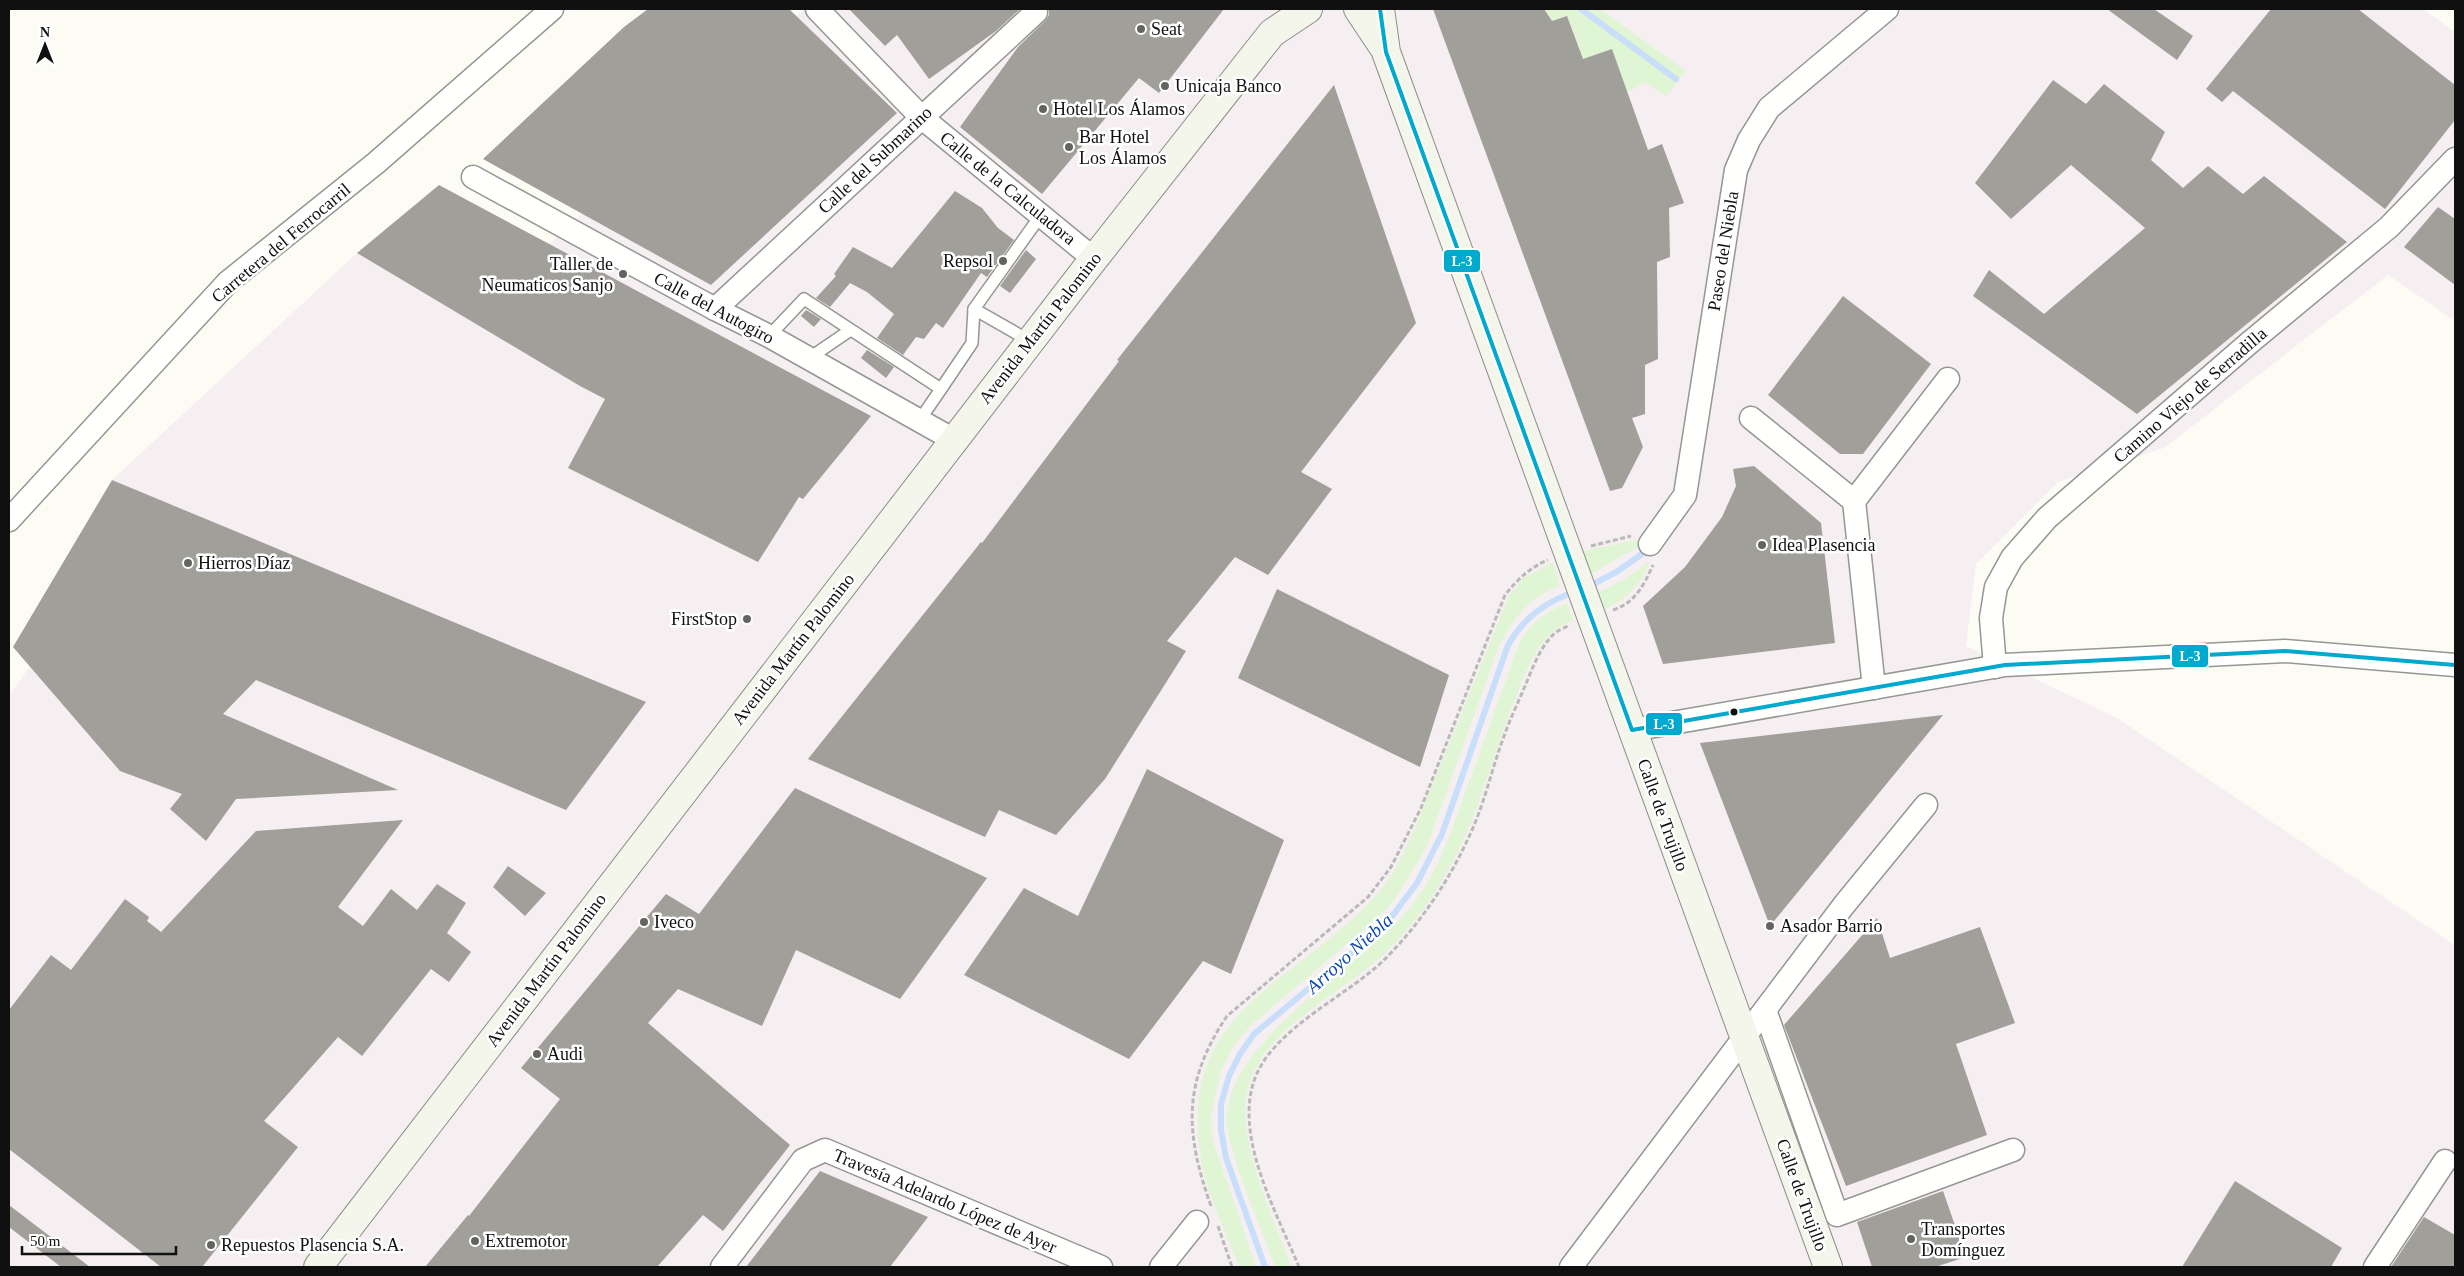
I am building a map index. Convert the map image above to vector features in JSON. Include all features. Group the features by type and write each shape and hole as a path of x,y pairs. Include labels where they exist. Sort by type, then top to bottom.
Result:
{"main road":[{"name":"Avenida Martín Palomino","path":"318,1267 1276,21 1308,9"},
{"path":"1358,9 1386,52"},
{"path":"1380,9 1386,52"},
{"name":"Calle de Trujillo","path":"1386,52 1828,1267"}],"street":[{"name":"Carretera del Ferrocarril","path":"9,520 228,282 376,163 552,9"},
{"name":"Calle de la Calculadora","path":"818,9 921,117 1094,259"},
{"name":"Paseo del Niebla","path":"1650,544 1685,496 1736,170 1749,140 1769,108 1887,9"},
{"name":"Calle del Submarino","path":"715,309 1036,12"},
{"name":"Camino Viejo de Serradilla","path":"1996,667 1991,618 1996,587 2012,558 2047,518 2240,351 2389,227 2455,159"},
{"name":"Calle del Autogiro","path":"473,177 715,309 769,336 954,440"},
{"path":"1874,688 1854,500 1948,379"},
{"path":"1751,418 1854,500"},
{"path":"1632,730 1996,667 2285,651 2455,665"},
{"path":"1572,1267 1711,1085 1844,905 1926,805"},
{"path":"1765,1010 1837,1215 2013,1150"},
{"name":"Travesía Adelardo López de Ayer","path":"722,1267 803,1160 825,1150 1102,1267"},
{"path":"2375,1267 2445,1160"},
{"path":"1162,1267 1208,1218"}],"lane":[{"path":"919,421 972,342 974,309 1041,215"},
{"path":"769,336 804,299 849,331 941,389"},
{"path":"974,309 1030,341"},
{"path":"808,359 849,331"}],"path":[{"path":"1232,1267 1208,1218 1191,1133 1193,1102 1200,1067 1212,1039 1227,1016 1368,897 1391,867 1421,808 1505,594 1518,578 1534,566 1634,536 1640,531 1658,554 1645,584 1633,600 1617,609 1591,617 1555,633 1534,664 1503,738 1475,822 1450,874 1427,910 1408,935 1384,959 1278,1042 1262,1063 1253,1084 1249,1105 1250,1134 1260,1171 1299,1267"}],"shaded area":[{"path":"804,9 2423,9 2455,32 2455,321 2388,275 2164,448 2058,482 1976,564 1966,646 2117,718 2455,945 2455,1267 9,1267 9,696 141,510 112,480 357,253 468,319"}],"green space":[{"path":"1544,9 1600,9 1686,71 1666,96 1645,82 1627,92 1583,59 1567,16 1552,21"},
{"path":"1641,539 1644,543 1591,574 1582,551"},
{"path":"1650,561 1632,591 1619,602 1603,610 1597,593 1625,579"},
{"path":"1553,562 1560,585 1540,596 1525,608 1512,623 1500,643 1427,846 1396,898 1380,916 1252,1024 1232,1048 1221,1071 1211,1115 1213,1141 1256,1267 1239,1267 1211,1196 1200,1152 1198,1103 1208,1063 1227,1030 1252,1001 1347,924 1378,893 1389,879 1414,831 1509,596 1523,578"},
{"path":"1567,603 1573,620 1546,638 1530,663 1506,722 1464,839 1429,901 1409,928 1386,952 1287,1029 1270,1046 1257,1066 1248,1088 1245,1108 1251,1154 1258,1179 1291,1267 1275,1267 1232,1147 1228,1131 1230,1099 1244,1068 1268,1038 1297,1008 1391,928 1422,891 1438,862 1451,831 1521,639 1541,618"}],"building":[{"path":"648,9 789,9 897,113 711,285 483,159 624,27"},
{"path":"849,9 1020,9 996,31 929,79 897,35 885,46"},
{"name":"Hotel Los Álamos","path":"1049,9 1224,9 1159,93 1139,78 1042,194 960,127 1018,47 1045,21 1049,15"},
{"path":"1433,9 1544,9 1552,21 1567,16 1583,59 1612,49 1648,150 1662,144 1684,203 1669,208 1670,257 1657,262 1658,359 1645,365 1645,414 1632,418 1643,447 1622,488 1610,491"},
{"path":"2107,9 2154,9 2193,36 2177,60"},
{"path":"2271,9 2358,9 2455,85 2455,120 2385,209 2233,91 2222,102 2206,89"},
{"path":"2053,80 2086,104 2104,84 2165,132 2151,160 2183,188 2208,166 2243,194 2264,176 2347,242 2137,414 1973,296 1989,270 2044,314 2145,228 2071,165 2011,219 1975,183"},
{"path":"1334,85 1416,323 1301,472 1332,489 1268,575 1235,557 1167,641 1186,651 1105,779 1056,835 999,810 985,837 808,759 982,543 1119,361 1117,360"},
{"path":"439,185 871,416 803,499 799,497 758,562 568,468 605,399 357,253"},
{"path":"955,191 982,208 998,228 1014,240 987,277 981,273 943,328 936,323 924,339 916,337 903,355 877,338 894,314 867,292 850,283 830,307 816,298 836,276 834,274 853,247 892,268"},
{"path":"2438,207 2455,219 2455,285 2404,247"},
{"path":"1026,250 1036,259 1010,293 1000,286"},
{"path":"1843,296 1931,364 1863,454 1840,454 1768,395"},
{"path":"806,310 821,319 814,327 801,316"},
{"path":"867,350 894,367 886,378 861,358"},
{"name":"Idea Plasencia","path":"1754,466 1821,523 1835,643 1663,664 1643,606 1685,567 1722,517 1736,486 1733,469"},
{"name":"Hierros Díaz","path":"112,480 646,702 566,810 256,680 223,714 398,790 236,799 206,841 170,809 182,794 120,771 13,647"},
{"path":"1277,589 1449,675 1420,767 1238,678"},
{"path":"1943,715 1770,926 1700,743"},
{"path":"1147,769 1284,840 1231,974 1203,961 1129,1059 964,975 1024,888 1078,916"},
{"path":"795,788 987,878 900,999 796,950 762,1026 678,989 648,1023 790,1145 723,1231 703,1215 657,1267 425,1267 469,1216 560,1099 521,1068 666,894 699,914"},
{"path":"403,820 338,907 363,926 391,889 417,910 437,884 466,903 447,933 471,952 449,982 431,969 362,1056 338,1037 264,1121 298,1147 202,1267 161,1267 9,1149 9,1010 51,955 71,970 125,899 149,917 147,921 161,932 256,831"},
{"path":"508,866 546,893 525,916 493,887"},
{"path":"1877,918 1890,958 1980,927 2015,1023 1956,1044 1987,1135 1846,1186 1784,1025"},
{"path":"820,1171 928,1217 890,1267 746,1267"},
{"path":"2235,1181 2342,1248 2331,1267 2182,1267"},
{"name":"Transportes Domínguez","path":"1943,1191 1966,1257 1935,1267 1872,1267 1857,1222"},
{"path":"9,1205 90,1267 61,1267 9,1227"},
{"path":"2424,1217 2455,1235 2455,1267 2391,1267"}],"waterway":[{"path":"1581,9 1676,79"},
{"name":"Arroyo Niebla","path":"1588,587 1618,571 1646,551"},
{"name":"Arroyo Niebla","path":"1265,1267 1226,1158 1221,1130 1221,1104 1229,1076 1240,1054 1254,1034 1367,940 1393,915 1417,883 1442,834 1508,645 1521,626 1537,612 1555,600 1576,591"}],"transit line":[{"name":"L-3","path":"1380,9 1386,52 1632,730 2005,665 2285,651 2455,665"}],"place":[{"name":"Seat","path":"1141,29"},
{"name":"Unicaja Banco","path":"1165,86"},
{"name":"Hotel Los Álamos","path":"1043,109"},
{"name":"Bar Hotel Los Álamos","path":"1069,147"},
{"name":"Repsol","path":"1003,261"},
{"name":"Taller de Neumaticos Sanjo","path":"623,274"},
{"name":"Idea Plasencia","path":"1762,545"},
{"name":"Hierros Díaz","path":"188,563"},
{"name":"FirstStop","path":"747,619"},
{"name":"Iveco","path":"644,922"},
{"name":"Asador Barrio","path":"1770,926"},
{"name":"Audi","path":"537,1054"},
{"name":"Transportes Domínguez","path":"1911,1239"},
{"name":"Extremotor","path":"475,1241"},
{"name":"Repuestos Plasencia S.A.","path":"211,1245"}]}
